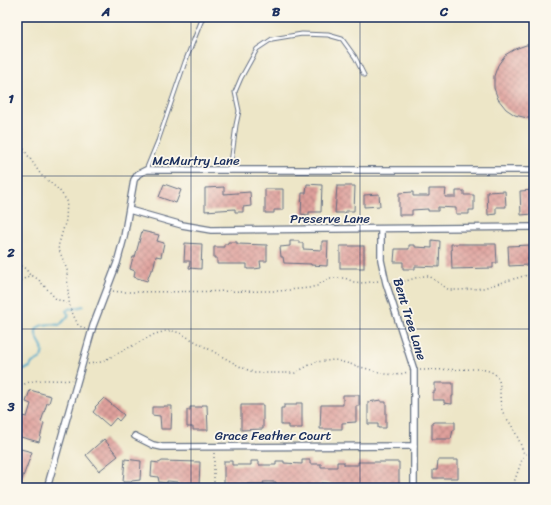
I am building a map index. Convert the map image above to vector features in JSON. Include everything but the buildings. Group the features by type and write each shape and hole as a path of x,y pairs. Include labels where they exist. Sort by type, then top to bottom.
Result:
{"street":[{"name":"McMurtry Lane","path":"47,488 92,332 117,263 124,237 134,180 138,174 146,170 534,170"},
{"name":"Preserve Lane","path":"129,210 182,225 211,230 534,227"},
{"name":"Bent Tree Lane","path":"381,229 381,260 386,283 414,370 414,488"},
{"name":"Grace Feather Court","path":"135,436 153,445 162,447 414,446"},
{"path":"53,488 60,488"}],"lane":[{"path":"146,170 203,17"},
{"path":"230,171 239,112 235,92 257,49 272,39 302,34 328,35 342,39 355,57 364,74"}],"path":[{"path":"17,139 41,175 59,190 67,201 65,211 66,220 58,247 67,270 71,313 78,325 92,332"},
{"path":"17,264 26,269 29,274 34,276 56,298 69,304"},
{"path":"107,289 120,292 279,291 317,286 329,278 345,278 363,284 379,281 398,284 412,278 429,276 449,290 460,290 483,288 534,274"},
{"path":"17,283 29,276 34,276"},
{"path":"83,364 100,362 166,330 180,333 241,367 255,373 294,373 315,362 330,360 347,363 386,374 396,375 414,370 488,370 496,375 500,382 502,412 519,438 524,454 512,488"},
{"path":"19,390 25,384 32,381 78,379"},
{"path":"213,447 214,488"},
{"path":"524,454 534,454"}],"waterway":[{"path":"17,368 26,369 30,367 32,363 41,358 42,347 36,334 38,327 53,324 60,325 69,315 66,311 67,310 70,308 72,309 83,306"}]}
